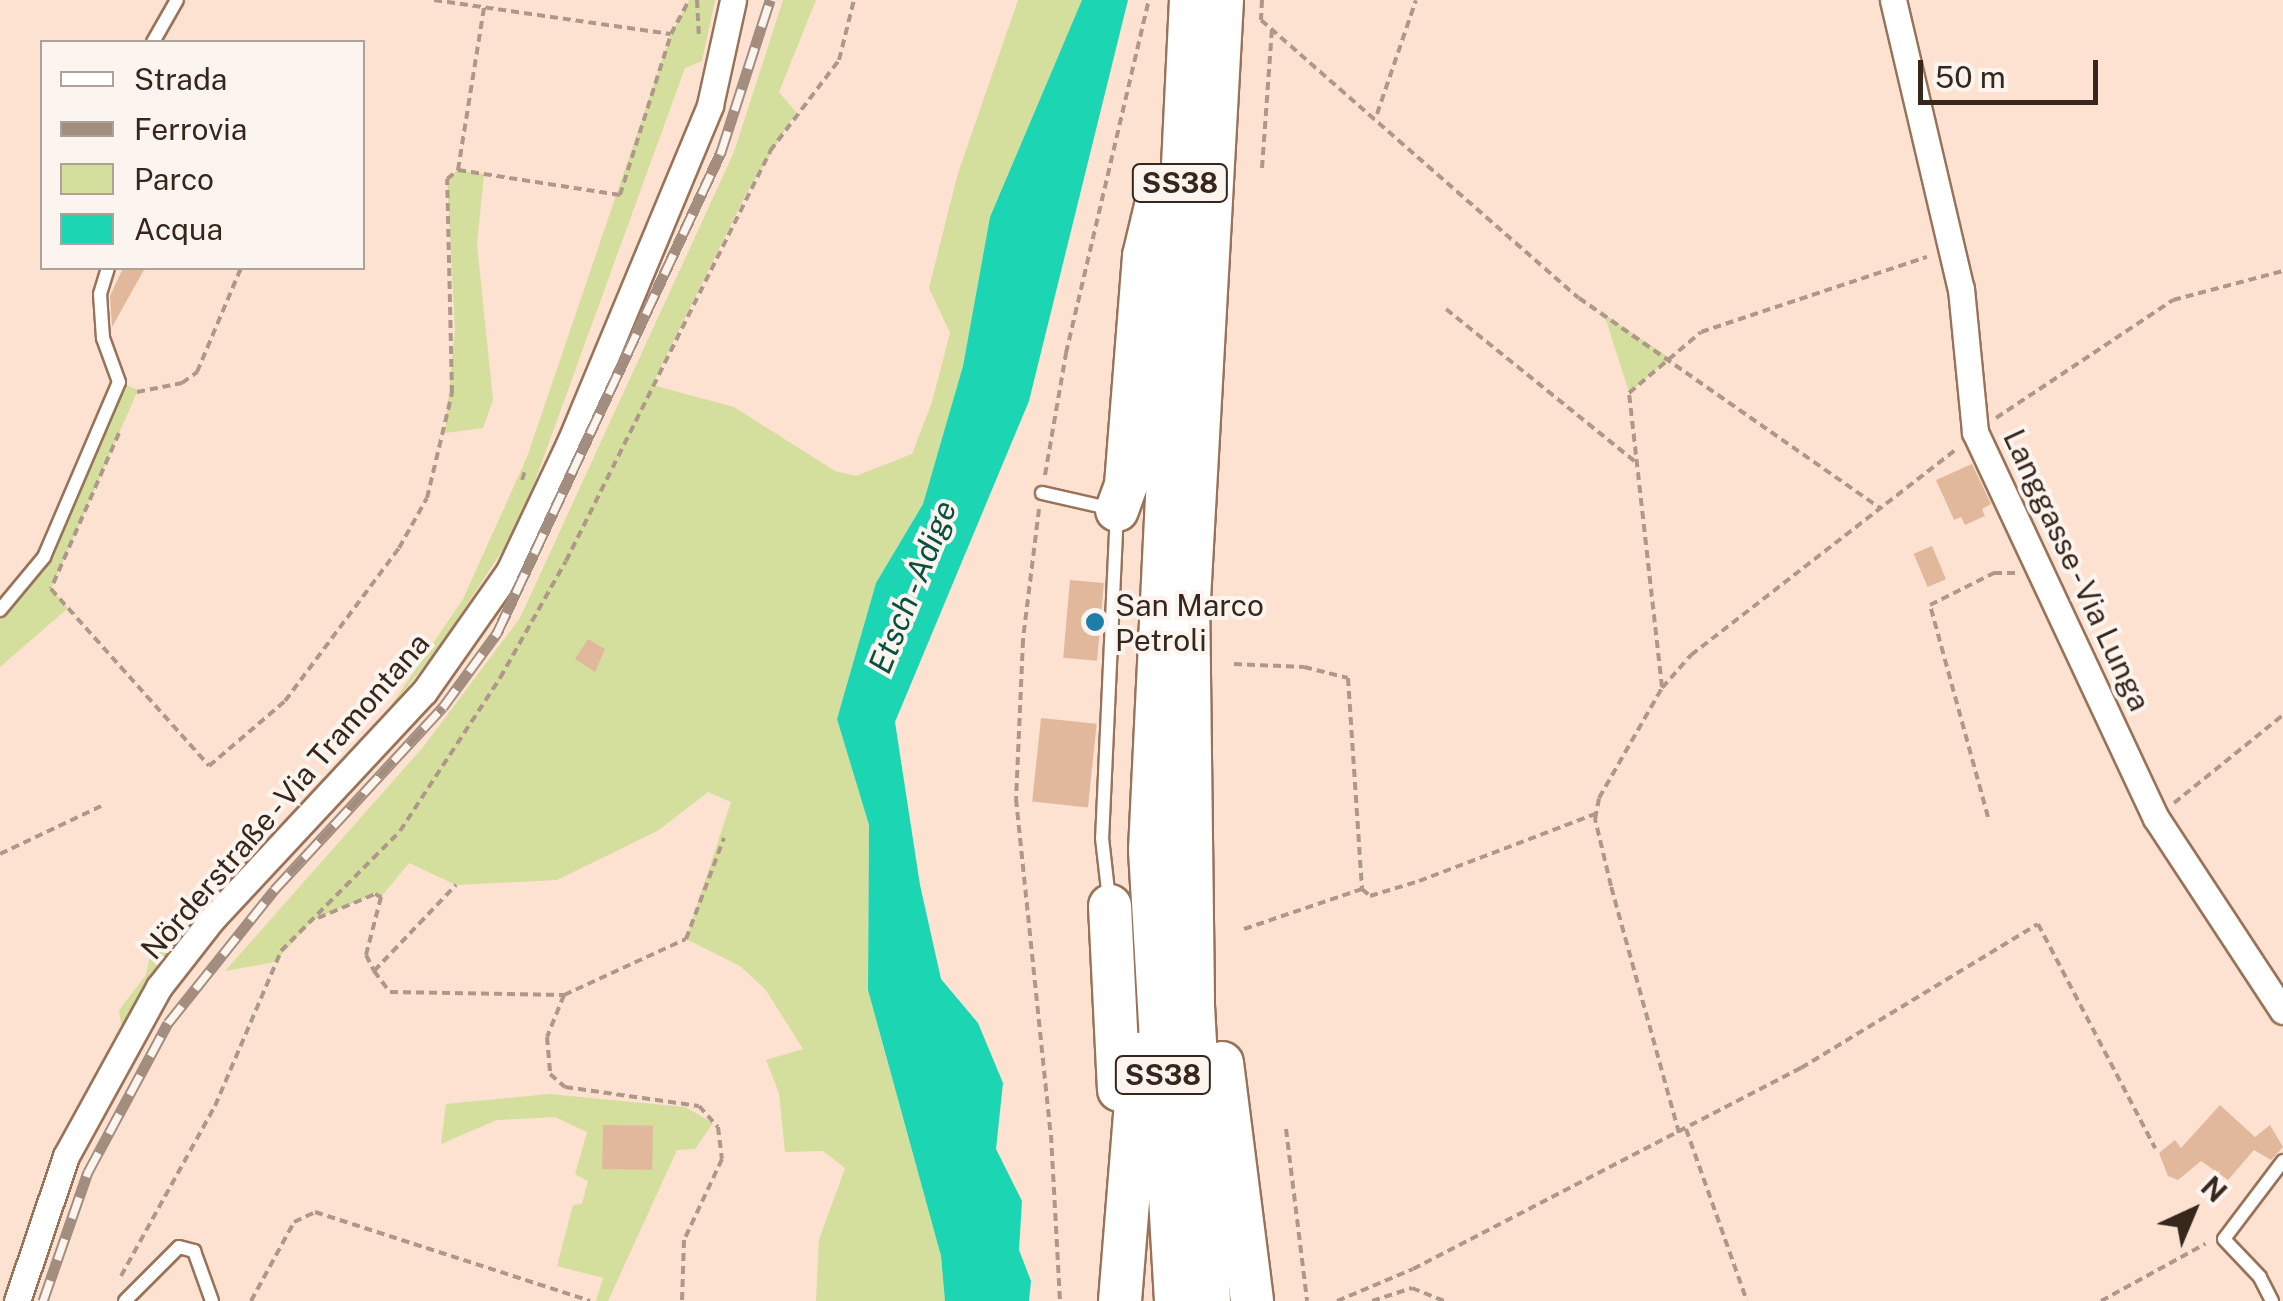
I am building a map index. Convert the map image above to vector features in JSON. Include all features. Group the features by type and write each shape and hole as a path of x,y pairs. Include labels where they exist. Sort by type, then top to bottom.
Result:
{"highway":[{"name":"SS38","path":"1210,1301 1188,774 1188,618 1222,0"},
{"name":"SS38","path":"1176,1301 1150,850 1190,19"},
{"path":"1117,510 1126,485 1138,315 1157,212 1172,68 1190,19"},
{"path":"1188,774 1207,822 1214,997 1252,1301"},
{"path":"1120,1301 1140,1054 1138,890 1150,850"},
{"path":"1108,1301 1120,1122 1110,906"}],"street":[{"name":"Nörderstraße - Via Tramontana","path":"17,1301 66,1156 159,987 213,918 424,692 509,571 570,442 710,106 733,0"},
{"name":"Langgasse - Via Lunga","path":"1893,0 1956,267 1975,432 2156,818 2283,1011"}],"lane":[{"path":"154,40 177,0"},
{"path":"0,610 44,557 119,382 103,338 100,294 107,270"},
{"path":"1042,493 1117,510 1102,838 1110,906"},
{"path":"2272,1301 2260,1277 2224,1239 2283,1161"},
{"path":"125,1301 179,1247 194,1251 212,1301"}],"path":[{"path":"434,0 670,34"},
{"path":"458,170 620,195 670,34 689,0"},
{"path":"114,1286 214,1106 260,990 282,950 400,831 500,678 566,561 761,166 839,60 854,0"},
{"path":"1060,1301 1051,1135 1016,799 1023,640 1066,353 1149,0"},
{"path":"1262,0 1261,20 1377,114 1579,298 1882,509"},
{"path":"1377,114 1416,0"},
{"path":"120,430 51,590 209,766 284,700 400,548 428,498 452,393 447,179 458,170 484,7"},
{"path":"1262,168 1272,29"},
{"path":"1662,688 1629,392 1701,332 1926,255 1935,268 1956,267"},
{"path":"132,401 146,386 182,383 197,372 240,270"},
{"path":"1234,664 1304,667 1348,678 1362,889 1370,896 1595,814 1662,688 1736,618 1932,474 1975,432 2174,300 2283,271"},
{"path":"1446,309 1637,464"},
{"path":"1988,817 1930,605 1994,573 2039,566"},
{"path":"2156,818 2283,715"},
{"path":"0,854 101,806"},
{"path":"1595,814 1679,1132"},
{"path":"313,920 375,894 381,898 366,955 390,992 564,996 686,940 724,838"},
{"path":"374,971 456,885"},
{"path":"1244,928 1362,889"},
{"path":"1337,1301 1686,1129 2038,924 2156,1148"},
{"path":"564,996 553,1014 546,1056 550,1074 565,1087 684,1101 706,1110 718,1127 722,1159 684,1240 682,1301"},
{"path":"1286,1129 1307,1301"},
{"path":"1686,1129 1747,1301"},
{"path":"252,1301 294,1222 316,1212 590,1301"},
{"path":"2101,1301 2224,1239"},
{"path":"1372,1301 1412,1288 1444,1301"}],"green space":[{"path":"689,0 715,0 702,61 685,68 519,525 440,646 384,716 463,599 527,457 671,34"},
{"path":"783,0 816,0 779,92 796,112 745,196 652,385 734,407 835,471 856,476 912,454 932,402 950,333 929,288 958,173 1018,0 1082,0 990,217 963,366 923,504 876,583 837,719 869,825 868,990 941,1256 945,1301 816,1301 819,1240 845,1168 823,1151 785,1152 779,1093 766,1060 803,1049 765,989 740,966 686,939 731,802 708,792 659,830 557,880 456,885 409,863 381,897 375,894 313,920 275,962 225,971 424,746 520,618 734,152"},
{"path":"458,170 484,174 477,244 493,400 483,428 445,433 455,329 447,179"},
{"path":"1604,314 1670,358 1629,393 1629,392"},
{"path":"119,382 138,390 51,589 68,608 0,667 0,610 44,557"},
{"path":"154,937 192,943 124,1043 119,1010 146,975"},
{"path":"549,1094 685,1107 713,1123 695,1149 677,1150 608,1301 596,1301 603,1278 557,1266 573,1205 582,1204 588,1181 575,1174 587,1132 555,1117 497,1120 441,1144 446,1104"}],"water":[{"name":"Etsch - Adige","path":"1082,0 1128,0 1029,401 895,722 920,885 941,979 978,1023 1003,1083 996,1149 1022,1201 1019,1250 1031,1281 1029,1301 945,1301 941,1256 868,990 869,825 837,719 876,583 923,504 963,366 990,217"}],"building":[{"path":"122,270 144,270 112,327 110,296"},
{"path":"1972,464 1991,504 1982,509 1985,516 1965,525 1961,517 1954,520 1936,480"},
{"path":"1932,546 1946,579 1928,587 1914,554"},
{"name":"San Marco Petroli","path":"1070,580 1104,583 1097,661 1063,658"},
{"path":"588,639 605,649 595,672 575,659"},
{"path":"1041,718 1097,724 1088,807 1032,802"},
{"path":"2220,1105 2255,1137 2270,1125 2283,1147 2271,1160 2254,1150 2228,1180 2201,1161 2178,1180 2168,1176 2159,1153 2175,1140 2181,1148"},
{"path":"603,1125 653,1126 652,1170 602,1169"}],"railway":[{"path":"43,1301 88,1172 168,1023 274,890 443,707 497,633 721,152 770,0"}],"place":[{"name":"San Marco Petroli","path":"1095,622"}]}
